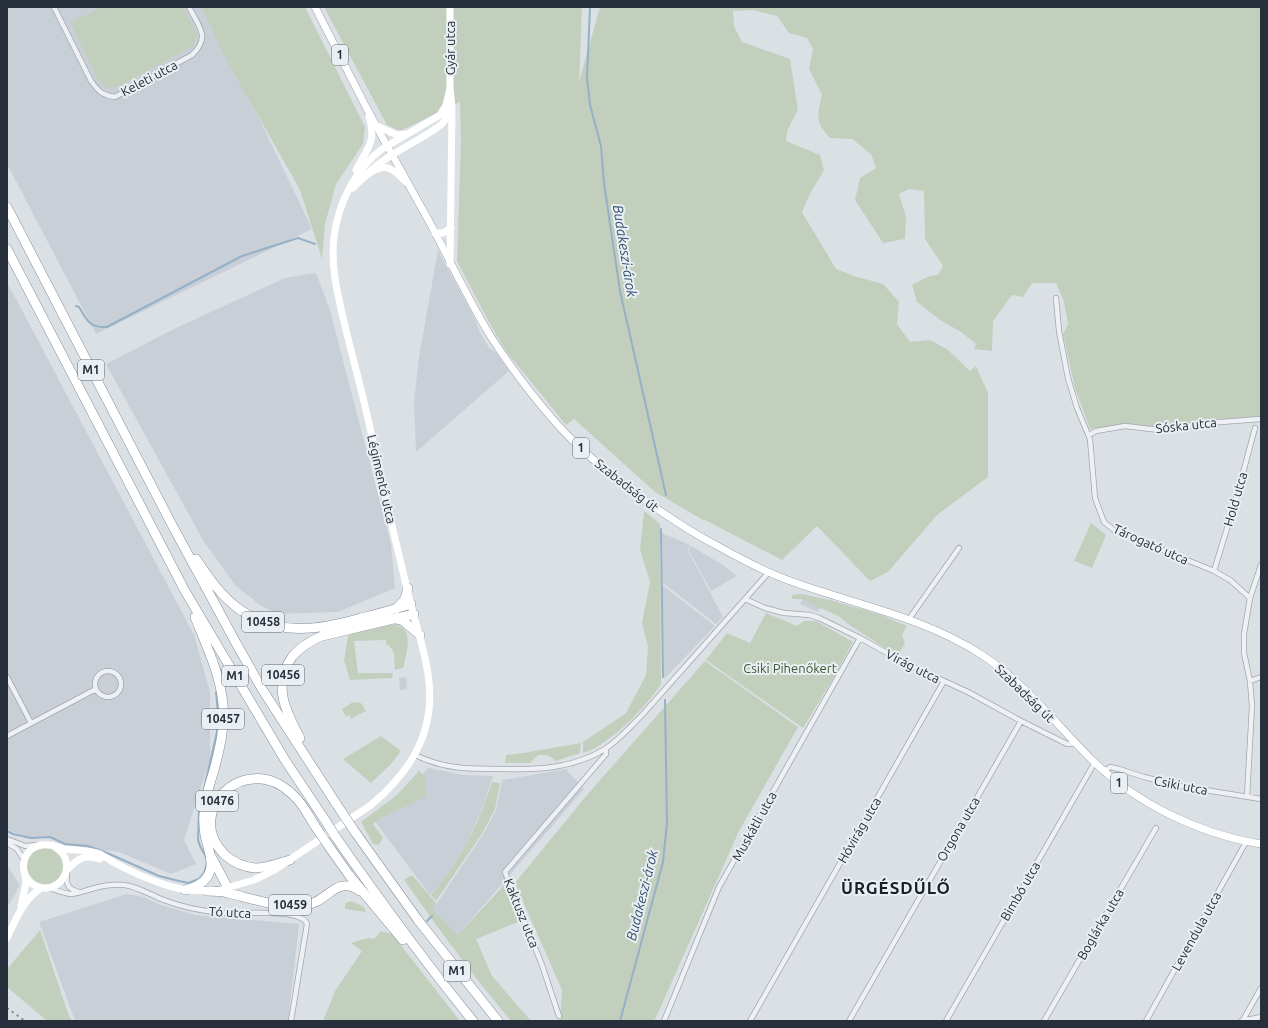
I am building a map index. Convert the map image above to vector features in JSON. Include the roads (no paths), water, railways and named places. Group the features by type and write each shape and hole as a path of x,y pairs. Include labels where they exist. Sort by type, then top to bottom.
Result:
{"highway":[{"name":"M1","path":"7,207 171,523 262,689 355,832 415,917 498,1021"},
{"name":"M1","path":"7,249 185,591 285,760 400,931 473,1021"},
{"name":"10458","path":"171,523 207,575 223,595 238,609 260,621 296,630 310,629 339,624 411,604"},
{"path":"396,609 404,599 408,588"},
{"name":"10457","path":"185,591 214,663 223,702 222,737 204,812 204,829 211,868 208,876 203,882 198,886 185,890"},
{"name":"10456","path":"331,796 288,714 283,696 282,684 284,674 293,656 309,641 332,633 414,614"},
{"path":"396,618 402,620 420,635"},
{"name":"10476","path":"290,860 270,866 255,868 240,865 228,858 219,848 212,833 211,820 219,797 226,789 238,782 255,778 271,780 294,795 330,848 365,895 400,931"},
{"name":"10457","path":"209,851 228,888"},
{"name":"10459","path":"207,891 227,892 257,901 298,906 318,902 336,888 344,885 355,887 365,895"}],"main road":[{"name":"1","path":"315,7 450,264"},
{"name":"Gyár utca","path":"450,7 450,88 452,108 450,264"},
{"name":"Gyár utca","path":"388,145 440,115 446,105 450,88"},
{"path":"346,196 351,180 370,145 372,126 367,108"},
{"path":"346,196 378,163 442,124 452,108"},
{"path":"377,126 397,135 406,134"},
{"name":"Légimentő utca","path":"115,863 156,882 185,890 207,891 228,888 254,880 290,860 365,809 385,793 398,779 415,755 425,731 429,709 429,677 425,653 411,604 381,480 373,437 337,291 334,271 334,236 346,196 361,169 374,155 388,145"},
{"path":"363,178 378,169 388,168 406,182"},
{"path":"435,234 443,233 451,228"},
{"name":"Szabadság út","path":"450,264 494,341 558,426 622,483 678,523 717,546 769,572 909,619 952,637 998,665 1021,685 1076,744 1104,771 1132,793 1164,812 1198,827 1246,842 1261,844"},
{"path":"21,908 26,883 23,865 24,860 28,852 39,845 47,844 66,849 90,851 115,863"},
{"path":"25,874 31,883 40,888 49,888 61,882 66,874 67,862 64,855 55,847"},
{"path":"67,870 77,861 86,857 92,857 115,863"},
{"path":"7,938 21,908 30,896 40,888"}],"street":[{"name":"Keleti utca","path":"54,7 91,81 98,91 106,96 115,97 192,55 198,49 203,40 202,31 189,7"},
{"name":"Tárogató utca","path":"1056,298 1059,331 1068,378 1077,408 1089,435 1095,498 1104,522 1114,530 1214,571 1230,580 1250,598"},
{"name":"Sóska utca","path":"1089,435 1096,431 1124,426 1159,430 1207,423 1261,419"},
{"name":"Hold utca","path":"1214,571 1256,428"},
{"path":"909,619 959,548"},
{"path":"1247,796 1252,706 1250,681 1244,653 1246,618 1250,598 1261,565"},
{"path":"415,755 439,764 464,769 534,770 579,761 606,749 643,714 769,572"},
{"name":"Virág utca","path":"745,599 764,608 784,613 810,615 860,638 905,663 968,692 1020,721 1067,744 1076,744"},
{"name":"Muskátli utca","path":"664,1021 719,886 860,638"},
{"path":"104,671 115,673 119,677 119,690 114,695 107,696 101,694 96,689 96,678 104,671"},
{"path":"7,677 31,723"},
{"path":"1250,681 1261,677"},
{"name":"Hóvirág utca","path":"750,1021 944,681"},
{"path":"7,736 96,689"},
{"name":"Orgona utca","path":"848,1021 1020,721"},
{"name":"Kaktusz utca","path":"559,1016 542,965 505,872 606,754 606,749"},
{"name":"Bimbó utca","path":"946,1021 1095,762"},
{"name":"Csiki utca","path":"1104,771 1110,767 1180,786 1261,799"},
{"name":"Boglárka utca","path":"1044,1021 1156,828"},
{"path":"7,839 25,846 39,845"},
{"name":"Levendula utca","path":"1146,1021 1246,842"},
{"path":"7,843 16,849 24,860"},
{"path":"67,870 67,885 80,892"},
{"name":"Tó utca","path":"49,888 70,894 104,886 126,885 163,900 195,910 223,913 284,914 297,916 304,919 307,924 291,1021"},
{"path":"1241,1021 1261,988"},
{"path":"1241,1021 1261,1017"}],"waterway":[{"name":"Budakeszi-árok","path":"590,7 587,78 590,105 601,146 604,183 620,291 666,495"},
{"path":"76,306 79,307 92,325 107,327 242,256 298,238 315,244"},
{"name":"Budakeszi-árok","path":"661,529 663,677"},
{"path":"7,831 31,838 50,837 65,844 88,846 159,876 188,883 199,879 204,873 207,860 198,840 199,811 217,732 218,713 216,692"},
{"name":"Budakeszi-árok","path":"620,1021 663,862 667,823 665,700"},
{"path":"427,921 432,916"}],"railway":[{"path":"7,1008 25,1021"}],"district":[{"name":"ÜRGÉSDŰLŐ","path":"896,888"}],"park label":[{"name":"Csiki Pihenőkert","path":"790,668"}]}
